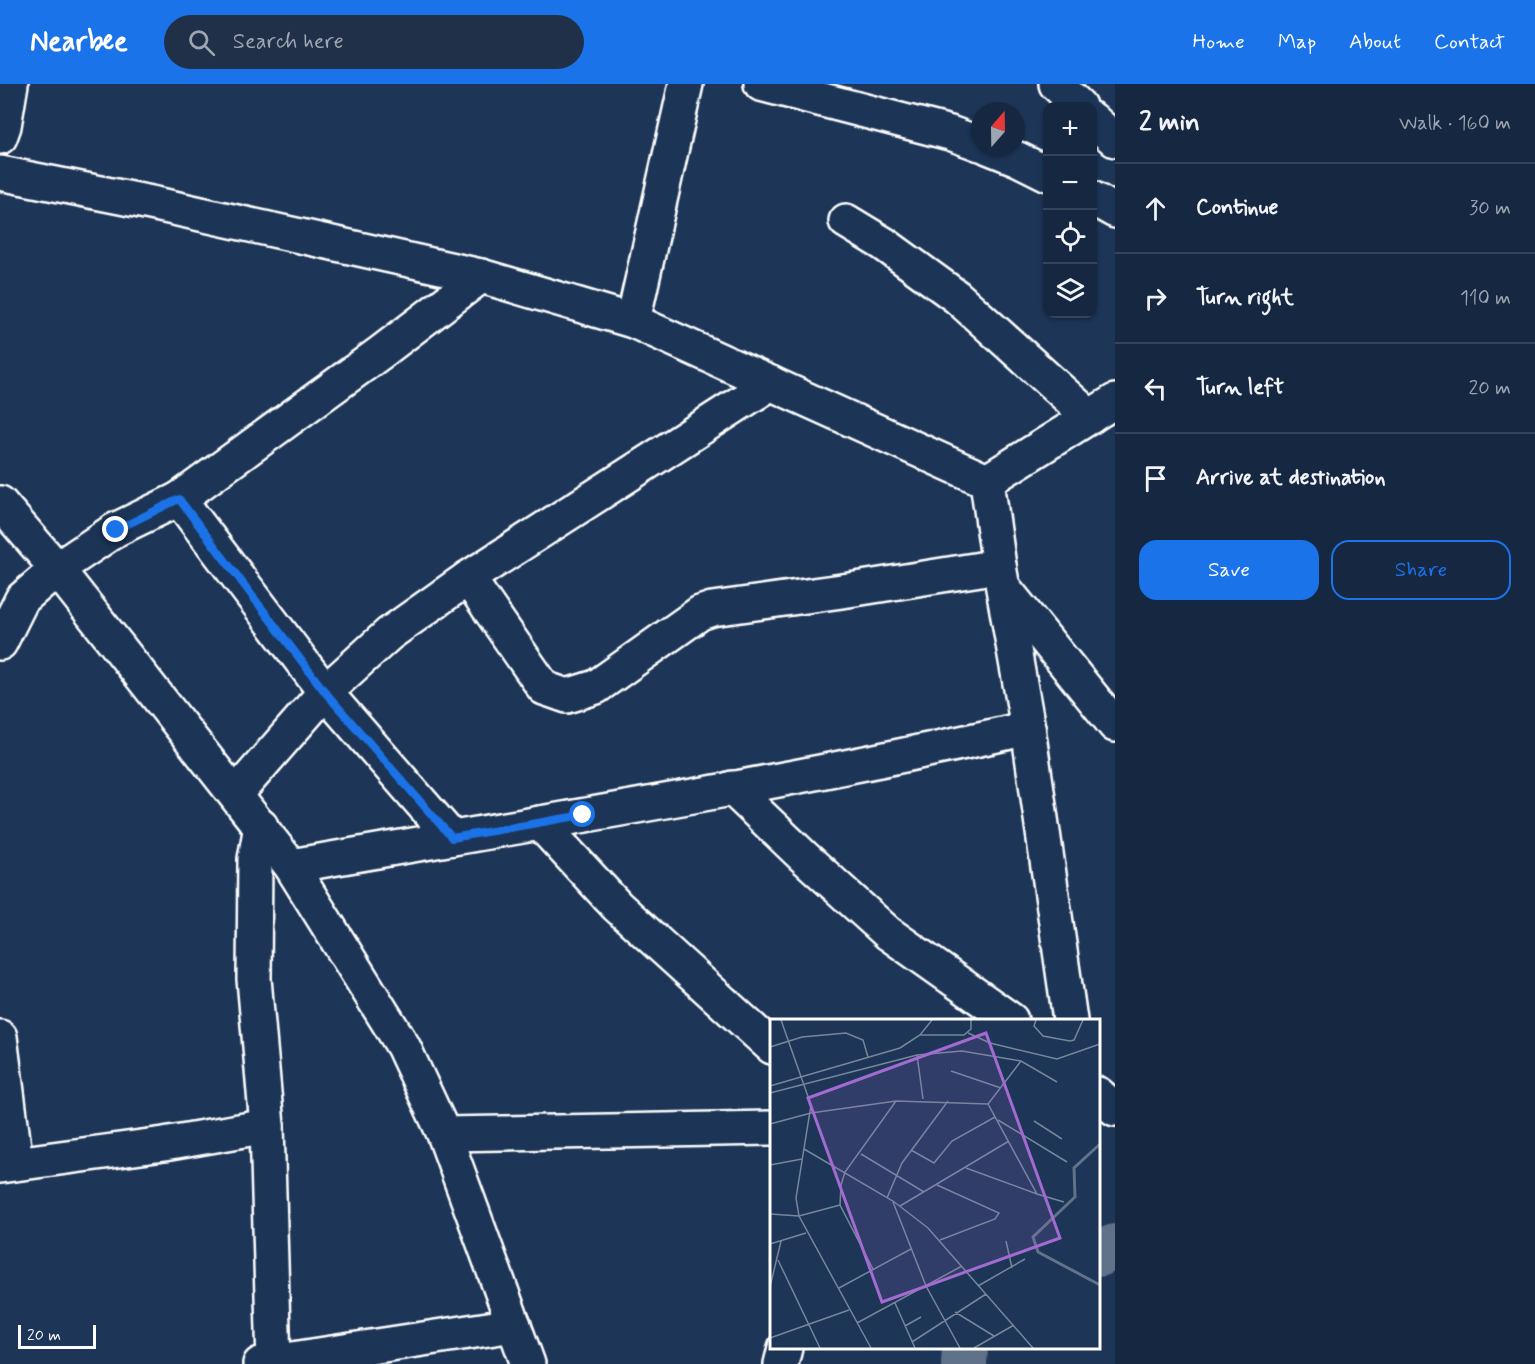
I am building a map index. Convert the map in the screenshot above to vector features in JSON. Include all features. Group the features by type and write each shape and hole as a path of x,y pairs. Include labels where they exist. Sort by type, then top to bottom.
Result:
{"street":[{"path":"0,137 11,84"},
{"path":"633,321 686,84"},
{"path":"761,84 950,133 971,141"},
{"path":"1056,84 1075,102"},
{"path":"1097,124 1115,140"},
{"path":"1010,156 1043,172"},
{"path":"0,173 151,202 481,276 633,321 987,481"},
{"path":"1097,201 1115,211"},
{"path":"846,221 884,244 957,297 1102,409 987,481"},
{"path":"0,644 22,599 57,569 116,530 179,499 380,353 481,276"},
{"path":"236,794 325,692 389,634 468,579 771,383"},
{"path":"987,481 1028,728 1070,1019"},
{"path":"179,499 325,692 452,838"},
{"path":"0,503 57,569 291,866 403,1046 444,1134 528,1364"},
{"path":"468,579 544,688 567,696 596,687 700,613 712,609 849,590 1001,576"},
{"path":"1001,576 1115,724"},
{"path":"291,866 732,788 926,751 1028,728"},
{"path":"732,788 888,933 1010,1019"},
{"path":"540,823 616,906 770,1046"},
{"path":"261,826 255,860 254,979 267,1126 269,1363 514,1325"},
{"path":"0,1037 8,1165 164,1144 267,1126"},
{"path":"1100,1096 1115,1109"},
{"path":"444,1134 770,1128"},
{"path":"781,1364 785,1349"}],"waterway":[{"path":"1100,1253 1115,1247"},
{"path":"964,1364 965,1349"}],"route":[{"path":"116,530 179,499 325,692 452,838 583,815"}]}
